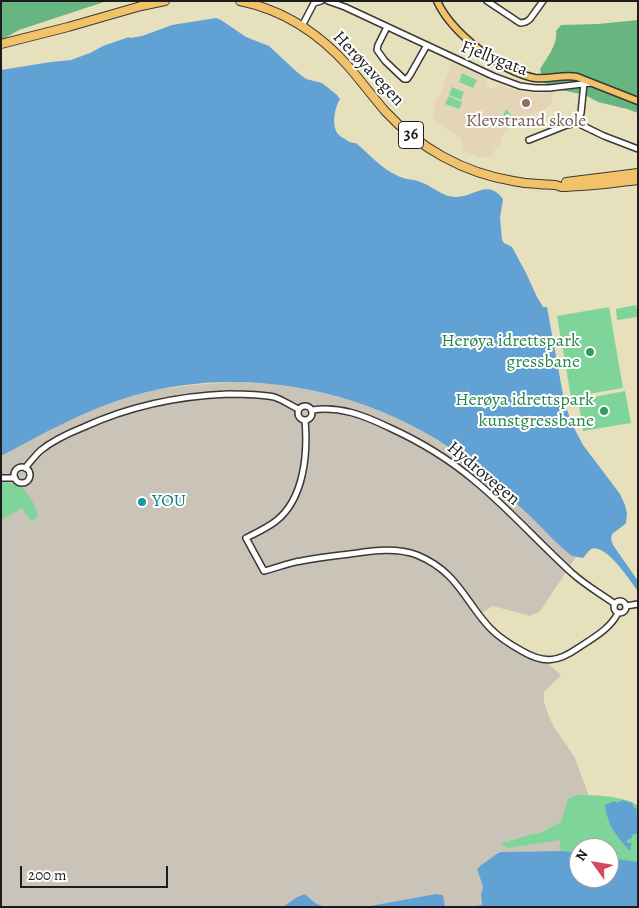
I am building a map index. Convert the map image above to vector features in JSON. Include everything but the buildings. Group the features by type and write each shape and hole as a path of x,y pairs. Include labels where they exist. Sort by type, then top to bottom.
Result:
{"highway":[{"path":"1,44 165,1"},
{"name":"Herøyavegen","path":"240,1 284,16 318,37 336,53 396,121 412,136 461,166 490,176 561,187 638,180"},
{"name":"Herøyavegen","path":"555,185 561,182 638,173"}],"main road":[{"path":"437,1 445,16 460,33 486,54 510,69 535,78 572,76 638,101"}],"street":[{"path":"302,26 314,2 321,1"},
{"name":"Fjellygata","path":"328,1 493,76 520,86 535,88 592,83"},
{"path":"487,1 520,23 523,23 528,22 543,1"},
{"path":"387,27 377,50 385,61 404,79 407,79 410,75 427,45"},
{"path":"577,123 581,113 584,84"},
{"path":"529,140 577,123 638,149"},
{"path":"25,468 41,450 60,438 107,417 156,403 196,396 250,394 273,397 285,401 298,410"},
{"path":"301,406 306,406 312,410 310,418 304,420 298,417 298,410 301,406"},
{"name":"Hydrovegen","path":"312,410 335,409 361,416 399,432 455,465 477,482 573,574 615,604"},
{"path":"304,420 304,464 301,483 294,499 286,512 276,521 246,538 264,571 299,561 378,550 411,553 429,561 448,575 487,624 500,637 526,653 546,660 556,659 570,653 609,625 618,613 624,612 626,606"},
{"path":"1,478 15,478 21,483 28,480 30,475 25,468 19,468 15,472 15,478"},
{"path":"618,613 614,608 615,604 619,602 626,606 638,604"}],"shaded area":[{"path":"452,62 488,77 486,84 492,89 495,89 497,84 511,89 544,94 546,91 555,89 551,104 540,112 519,119 500,138 501,144 496,147 492,157 478,157 462,150 462,139 432,118 435,103 440,95"},
{"path":"235,382 301,388 351,400 393,416 420,429 485,474 572,556 576,557 540,611 530,616 493,606 479,615 497,635 533,654 552,655 545,661 561,675 544,692 544,702 554,727 575,758 604,838 569,838 569,852 498,853 477,869 483,887 481,894 482,906 445,907 443,895 436,894 364,907 325,907 315,903 305,894 283,907 1,907 1,456 58,425 99,407 155,390"}],"green space":[{"path":"1,1 107,1 19,30 1,40"},
{"path":"638,20 638,113 598,102 585,95 556,89 543,82 540,69 551,51 556,31 561,25"},
{"path":"462,73 477,80 473,88 459,82"},
{"path":"452,87 464,92 461,100 449,95"},
{"path":"449,96 462,102 459,109 445,104"},
{"path":"506,109 514,119 512,122 500,123"},
{"path":"636,305 638,317 617,320 616,309"},
{"name":"Herøya idrettspark gressbane","path":"609,307 623,388 571,397 557,316"},
{"name":"Herøya idrettspark kunstgressbane","path":"625,391 631,423 583,431 578,400"},
{"path":"1,482 11,483 23,489 36,510 37,517 35,519 30,520 22,508 1,520"},
{"path":"577,795 600,796 626,800 638,806 638,862 619,861 619,838 569,838 569,856 561,855 560,840 508,848 500,844 541,833 561,822 568,799"}],"water":[{"path":"216,18 246,37 269,46 306,79 322,83 337,95 340,99 335,110 334,119 337,132 349,142 356,143 392,173 420,182 451,197 462,197 486,189 497,193 503,199 500,218 502,240 512,247 537,297 543,307 547,307 564,400 571,422 583,445 620,494 625,505 626,523 612,534 611,539 613,545 638,581 638,591 617,564 604,552 591,549 583,558 572,556 480,471 460,455 424,432 385,413 345,398 302,388 259,383 216,382 174,387 132,396 98,408 65,423 1,456 1,70 71,60 129,37 142,36 172,25"},
{"path":"623,800 633,803 633,807 638,809 635,811 638,812 636,813 638,814 638,833 632,835 632,838 627,840 627,843 632,844 629,850 620,840 608,818 605,805 615,801 616,803"},
{"path":"501,852 569,852 569,888 619,888 619,859 638,862 638,907 469,907 482,905 481,894 483,887 477,869"},
{"path":"305,894 315,903 325,907 283,907 297,897"},
{"path":"436,894 443,895 445,907 364,907"}],"place":[{"name":"Klevstrand skole","path":"526,103"},
{"name":"Herøya idrettspark gressbane","path":"590,352"},
{"name":"Herøya idrettspark kunstgressbane","path":"604,411"},
{"name":"YOU","path":"142,502"}]}
